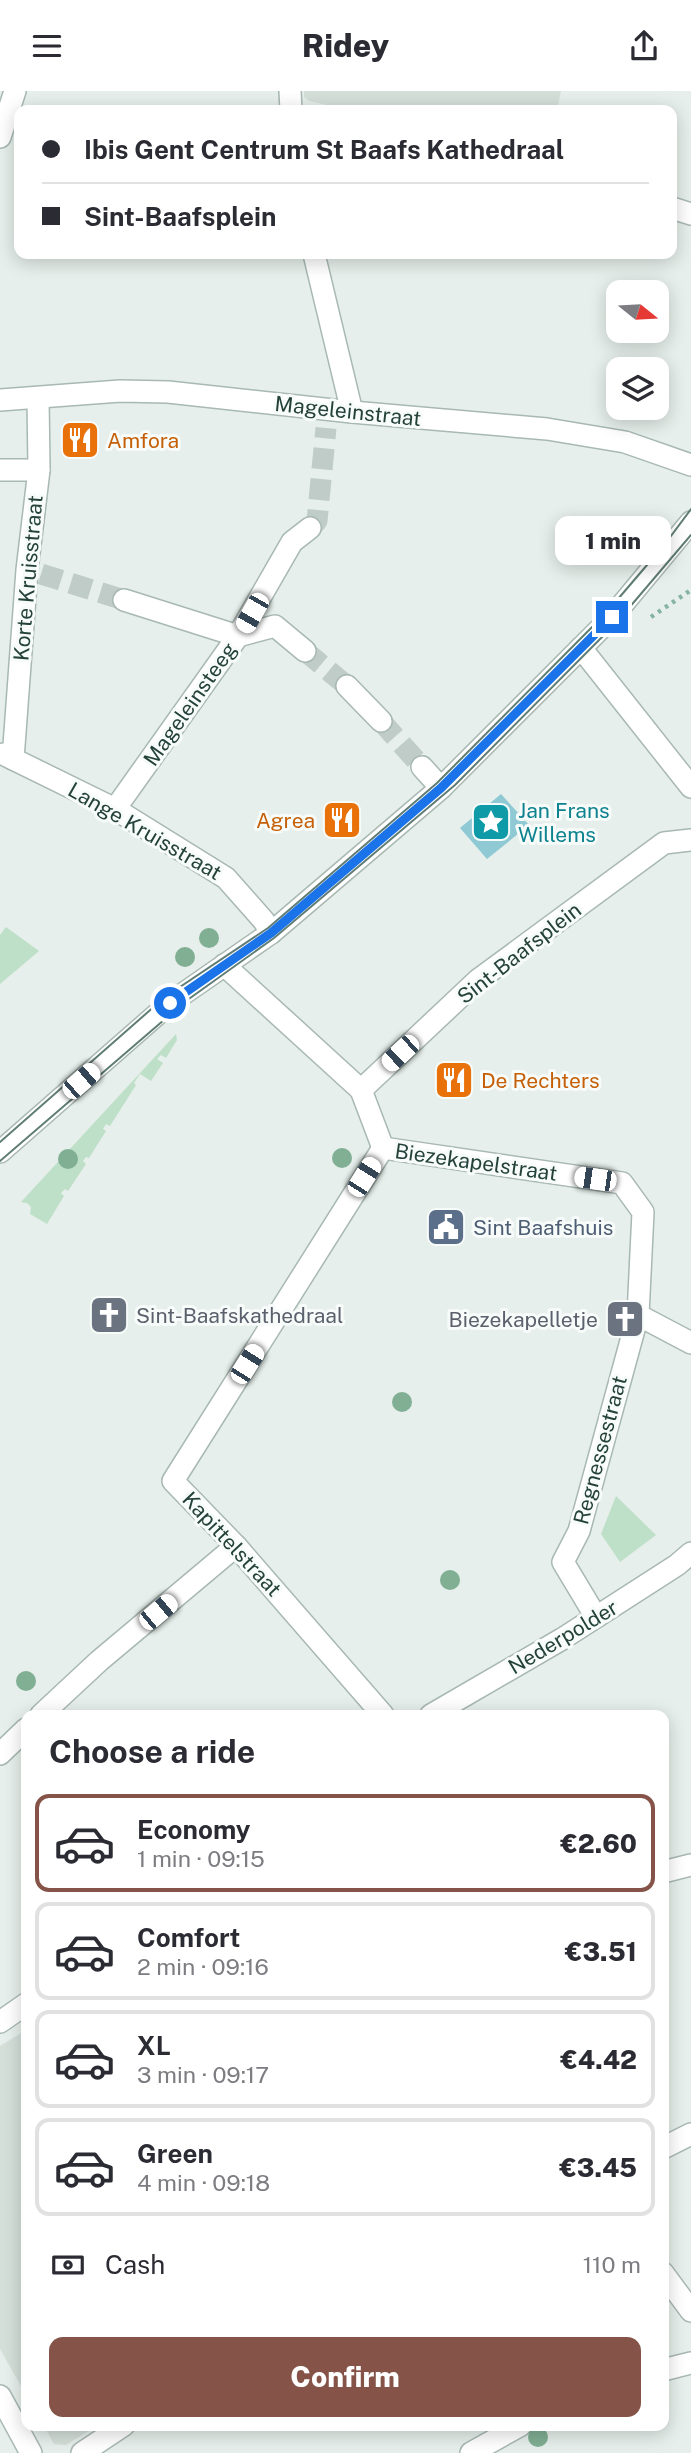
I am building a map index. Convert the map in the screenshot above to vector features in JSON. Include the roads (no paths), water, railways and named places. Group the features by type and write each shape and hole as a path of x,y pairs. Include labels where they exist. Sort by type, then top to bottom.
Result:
{"street":[{"path":"0,137 15,91"},
{"path":"315,259 352,412"},
{"name":"Mageleinstraat","path":"0,400 120,391 168,392 327,419 352,412 547,429 625,442 691,465"},
{"name":"Korte Kruisstraat","path":"7,756 34,572 39,470 38,398"},
{"path":"0,470 39,470"},
{"path":"0,1152 170,1003 271,933 441,788 612,617 691,522"},
{"name":"Mageleinsteeg","path":"115,809 238,636 292,542 310,528"},
{"path":"124,600 238,636 275,626 305,651"},
{"path":"581,648 691,787"},
{"path":"347,686 381,721"},
{"name":"Lange Kruisstraat","path":"7,756 115,809 226,878 264,921 271,933"},
{"path":"422,767 441,788"},
{"name":"Sint-Baafsplein","path":"361,1090 478,980 664,843 691,841"},
{"path":"224,965 361,1090 383,1148"},
{"name":"Biezekapelstraat","path":"383,1148 622,1183 643,1212 638,1315"},
{"name":"Kapittelstraat","path":"379,1710 236,1546 173,1481 383,1148"},
{"path":"638,1315 691,1343"},
{"name":"Regnessestraat","path":"596,1618 563,1562 579,1531 638,1315"},
{"path":"46,1710 99,1661 236,1546"},
{"name":"Nederpolder","path":"440,1710 596,1618 691,1553"},
{"path":"0,1754 21,1734"},
{"path":"669,1870 691,1865"},
{"path":"0,2022 21,2007"},
{"path":"669,2145 691,2134"},
{"path":"669,2281 691,2311"},
{"path":"669,2369 691,2364"},
{"path":"0,2396 31,2453"},
{"path":"82,2453 115,2431"},
{"path":"471,2453 510,2431"}],"water":[{"path":"501,794 529,825 487,859 460,828"}],"tunnel":[{"path":"310,528 317,521 326,428"},
{"path":"41,574 124,600"},
{"path":"305,651 347,686"},
{"path":"381,721 422,767"}],"tram line":[{"path":"0,1142 165,997 268,928 437,783 606,613 691,509"},
{"path":"0,1161 186,1001 274,938 455,785 617,622 691,535"}],"place":[{"name":"Amfora","path":"80,440"},
{"name":"Agrea","path":"342,820"},
{"name":"Jan Frans Willems","path":"491,822"},
{"name":"De Rechters","path":"454,1080"},
{"name":"Sint Baafshuis","path":"446,1227"},
{"name":"Sint-Baafskathedraal","path":"109,1315"},
{"name":"Biezekapelletje","path":"625,1319"}]}
